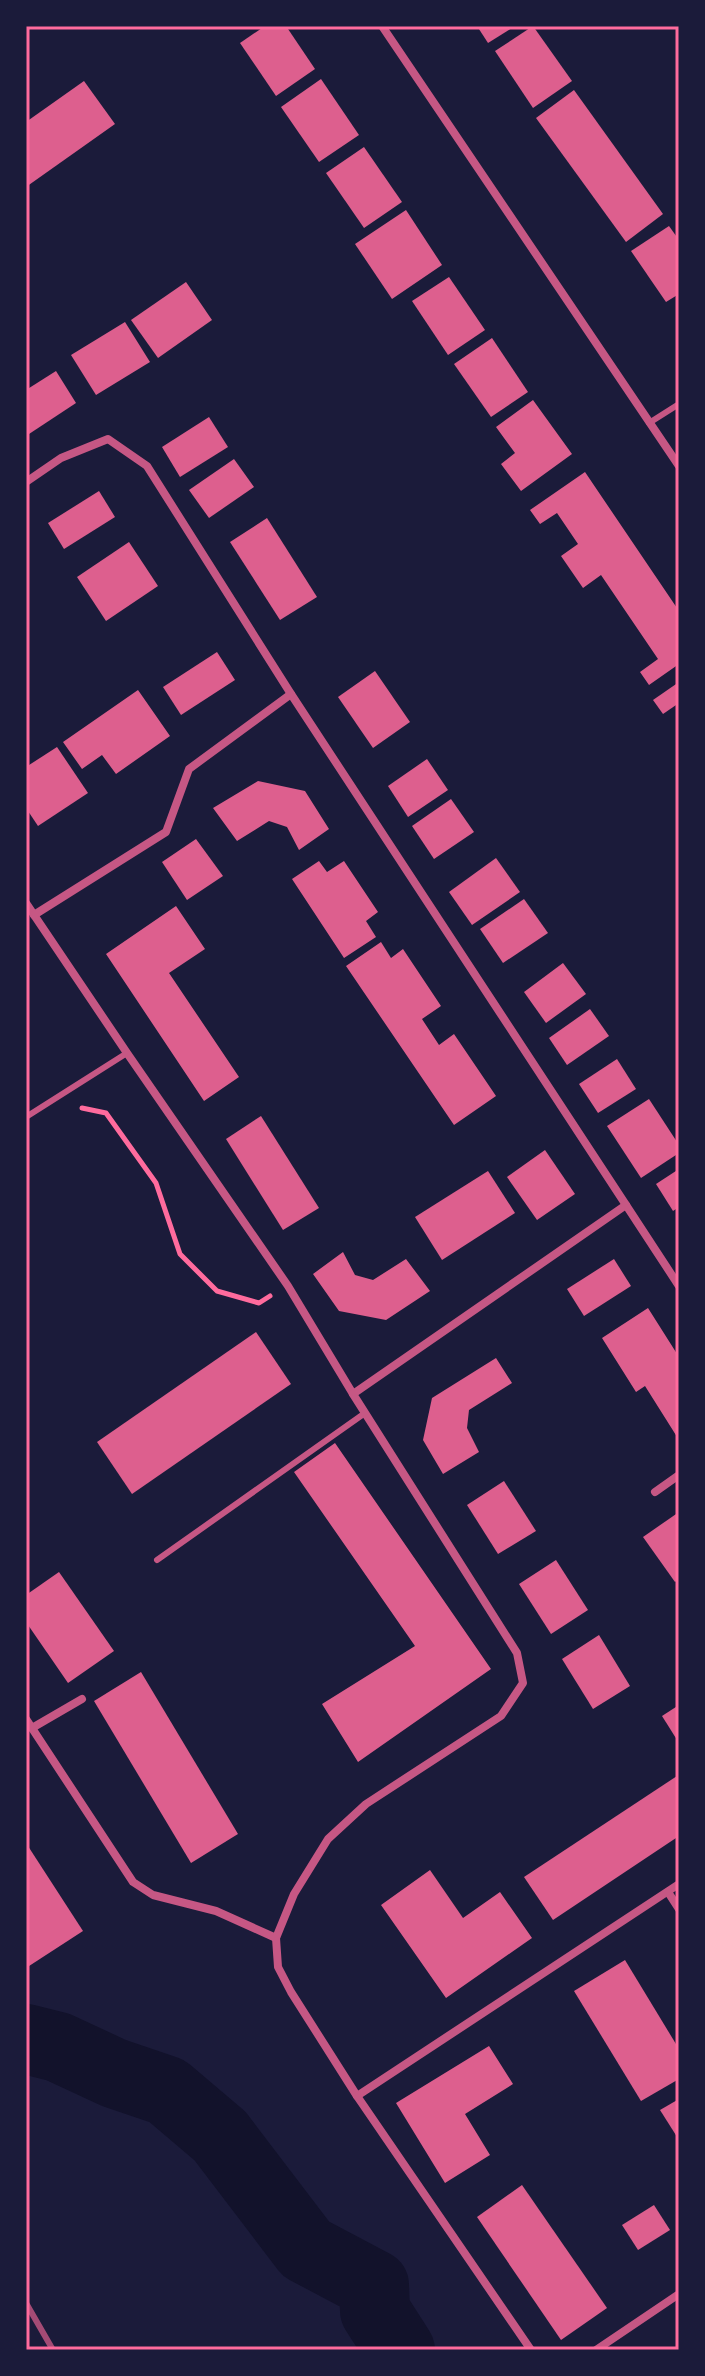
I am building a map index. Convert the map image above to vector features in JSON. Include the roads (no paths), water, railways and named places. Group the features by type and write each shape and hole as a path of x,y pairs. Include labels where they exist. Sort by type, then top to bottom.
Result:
{"street":[{"path":"382,26 679,466"},
{"path":"26,482 61,458 108,439 147,466 291,694 679,1286"},
{"path":"34,915 166,832 189,769 291,694"},
{"path":"26,903 288,1286 517,1653 523,1683 501,1716 366,1804 328,1839 294,1894 276,1938 278,1967 284,1980 357,2096 531,2350"},
{"path":"353,1394 626,1205"},
{"path":"655,1492 679,1475"},
{"path":"32,1728 82,1699"},
{"path":"26,1719 133,1882 153,1895 216,1911 276,1938"},
{"path":"357,2096 679,1884"},
{"path":"668,1892 679,1909"},
{"path":"596,2350 679,2294"}],"lane":[{"path":"649,423 679,404"},
{"path":"26,1117 127,1053"},
{"path":"157,1560 365,1413"}],"waterway":[{"path":"26,2039 58,2047 114,2073 167,2091 220,2136 306,2249 374,2285 375,2311 400,2350"}],"railway":[{"path":"26,2303 53,2350"}]}
